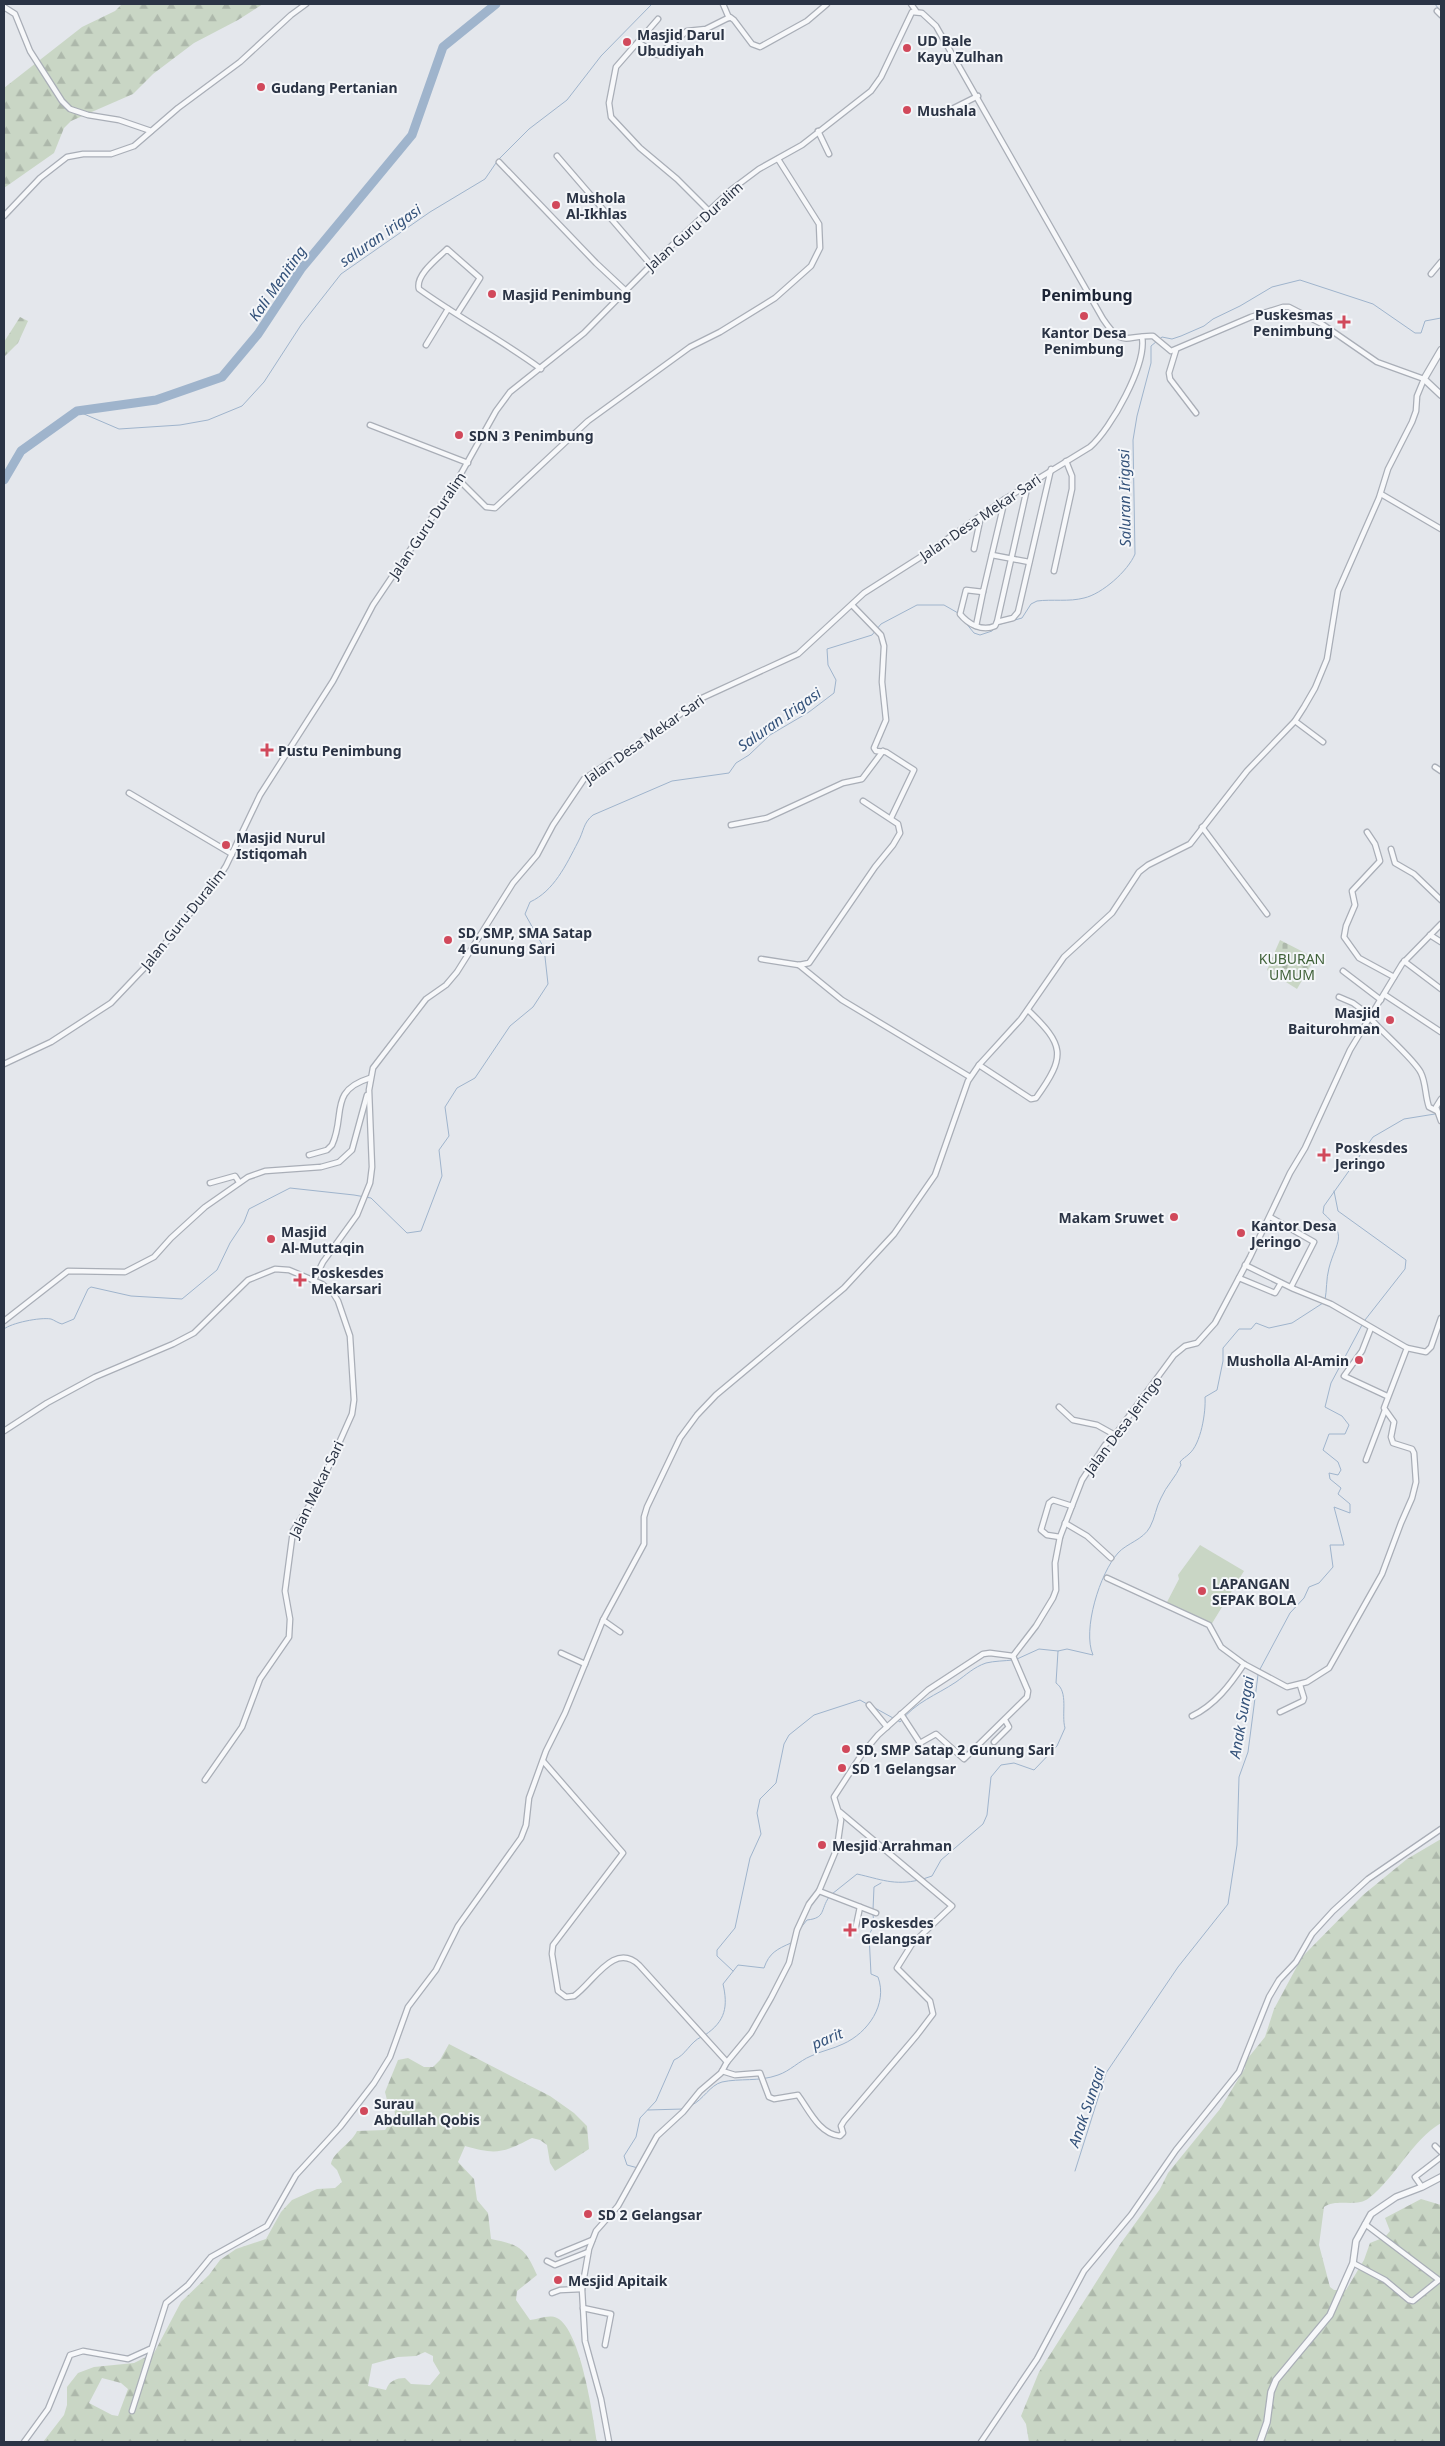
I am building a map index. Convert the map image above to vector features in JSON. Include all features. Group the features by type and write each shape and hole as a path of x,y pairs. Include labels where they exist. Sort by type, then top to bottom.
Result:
{"street":[{"path":"4,216 40,178 67,157 120,152 134,146 186,102 240,62 291,14 306,4"},
{"path":"723,4 729,18 734,20 752,45 759,47 804,23 827,4"},
{"path":"911,4 916,11 925,14 936,26 978,96 1110,329 1121,337 1136,339 1152,336 1170,351 1251,317 1283,306 1289,306 1322,324 1377,362 1425,376 1441,395"},
{"path":"4,7 15,14 30,51 62,102 70,109 88,115 119,120 152,131"},
{"path":"1437,10 1441,16"},
{"name":"Jalan Guru Duralim","path":"4,1064 51,1042 121,994 215,883 232,854 260,795 339,671 373,605 458,479 504,399 516,386 541,369 584,333 651,264 709,211 753,174 802,145 876,86 909,15 916,11"},
{"path":"638,42 654,55 658,55 686,31 706,29 729,18"},
{"path":"658,19 616,66 609,102 611,117 640,148 677,179 709,211"},
{"path":"954,108 978,96"},
{"path":"818,131 828,154"},
{"path":"558,156 651,264"},
{"path":"458,479 486,508 495,508 588,421 685,350 720,332 774,298 802,276 819,252 820,229 806,202 778,159"},
{"path":"499,162 596,263 626,291"},
{"path":"457,314 480,278 447,249 430,264 418,286 448,309 500,339 541,369"},
{"path":"1431,274 1441,262"},
{"path":"426,345 448,309"},
{"name":"Jalan Desa Mekar Sari","path":"314,1280 323,1262 352,1223 368,1190 372,1167 369,1090 374,1066 426,999 446,985 457,972 513,883 537,855 553,825 584,779 660,729 702,698 798,654 864,593 930,552 1005,499 1097,441 1111,422 1141,361 1144,349 1142,337"},
{"path":"1176,350 1169,372 1170,379 1196,413"},
{"path":"132,2412 162,2310 168,2300 188,2285 211,2257 265,2228 296,2175 340,2127 374,2083 390,2056 408,2007 436,1970 458,1926 521,1838 526,1825 529,1798 543,1761 603,1620 642,1547 647,1507 686,1430 716,1395 844,1288 894,1234 938,1169 970,1077 979,1065 1007,1037 1064,957 1112,913 1139,872 1148,865 1190,844 1253,763 1295,721 1321,676 1330,644 1338,591 1381,494 1388,468 1414,416 1417,396 1425,376 1441,350"},
{"path":"370,424 468,463"},
{"path":"1054,571 1072,489 1072,476 1066,461"},
{"path":"997,622 1016,616 1051,469"},
{"path":"983,592 969,589 964,592 960,614 976,626 988,629 997,622 1028,484"},
{"path":"1381,494 1441,530"},
{"path":"976,626 1005,499"},
{"path":"974,549 981,516"},
{"path":"992,556 1029,562"},
{"path":"852,604 880,635 884,649 882,682 886,715 884,728 873,746 876,750 883,752 914,771 891,818"},
{"path":"1295,721 1323,742"},
{"path":"731,825 767,818 843,783 862,779 883,752"},
{"path":"1435,767 1441,771"},
{"path":"129,792 232,854"},
{"path":"761,959 799,965 807,964 812,960 875,867 893,846 901,830 898,824 863,801"},
{"path":"1202,827 1267,914"},
{"path":"1367,832 1374,842 1380,859 1352,891 1355,905 1346,926 1344,937 1359,958 1394,978"},
{"path":"1391,849 1395,863 1414,874 1441,900"},
{"name":"Jalan Desa Jeringo","path":"1013,1656 1036,1626 1053,1598 1056,1590 1055,1563 1060,1537 1086,1472 1174,1355 1186,1346 1197,1343 1210,1330 1246,1265 1290,1173 1306,1148 1350,1050 1404,961 1441,924"},
{"path":"1430,935 1441,942"},
{"path":"1404,961 1441,989"},
{"path":"799,965 842,1000 970,1077"},
{"path":"1343,971 1381,1000"},
{"path":"1385,995 1441,1032"},
{"path":"1339,996 1353,1003 1371,1018 1418,1068 1423,1078 1425,1098 1429,1107 1436,1110 1441,1121"},
{"path":"979,1065 1031,1099 1036,1098 1056,1064 1058,1049 1049,1031 1028,1010"},
{"path":"309,1155 332,1146 345,1094 353,1084 370,1078"},
{"path":"4,1321 68,1271 92,1270 118,1273 137,1267 154,1257 204,1207 239,1182 265,1171 320,1167 339,1162 347,1157 356,1139 369,1090"},
{"path":"1436,1110 1441,1099"},
{"path":"210,1183 234,1176 239,1182"},
{"path":"1270,1217 1314,1242 1290,1287"},
{"path":"1246,1265 1281,1283 1331,1304 1407,1348 1426,1352 1430,1348 1441,1318"},
{"name":"Jalan Mekar Sari","path":"4,1429 95,1377 173,1344 194,1333 234,1291 248,1280 262,1273 275,1269 289,1270 314,1280 333,1292 348,1324 354,1408 316,1495 293,1532 285,1591 290,1619 289,1637 260,1679 242,1727 205,1780"},
{"path":"1239,1278 1276,1293 1281,1283"},
{"path":"1371,1328 1362,1351 1344,1376 1387,1396"},
{"path":"1366,1460 1385,1410 1387,1396 1407,1348"},
{"path":"1060,1408 1073,1420 1097,1425 1115,1435"},
{"path":"1107,1578 1209,1625 1221,1647 1244,1664 1287,1687 1300,1685 1319,1676 1329,1668 1337,1656 1382,1574 1412,1498 1416,1482 1414,1453 1412,1449 1393,1443 1391,1437 1394,1422 1385,1410"},
{"path":"1060,1537 1047,1535 1041,1530 1050,1503 1057,1501 1072,1506"},
{"path":"1065,1524 1087,1536 1111,1558"},
{"path":"603,1620 620,1632"},
{"path":"561,1652 585,1664"},
{"path":"722,2071 735,2076 758,2073 764,2078 770,2097 774,2099 798,2095 817,2122 831,2133 840,2136 843,2133 841,2126 844,2121 933,2014 930,2000 897,1968 912,1944 952,1906 840,1812 835,1804 834,1797 862,1754 887,1727 902,1717 928,1690 983,1654 1013,1656 1028,1693 1005,1720 964,1759 936,1734 920,1743 902,1717"},
{"path":"1192,1716 1208,1707 1219,1696 1244,1664"},
{"path":"1280,1712 1303,1701 1304,1698 1300,1685"},
{"path":"869,1706 887,1727"},
{"path":"994,1742 1009,1727 1005,1720"},
{"path":"543,1761 623,1852 622,1856 555,1942 552,1954 558,1991 564,1996 574,1996 610,1961 620,1958 631,1959 639,1965 727,2062"},
{"path":"609,2442 602,2399 585,2341 582,2289 590,2246 601,2223 618,2206 657,2136 722,2071 751,2033 765,2010 789,1962 797,1930 809,1904 820,1891 839,1838 840,1812"},
{"path":"981,2442 1036,2358 1084,2271 1131,2215 1176,2150 1239,2072 1269,1997 1280,1980 1296,1962 1312,1934 1368,1879 1441,1829"},
{"path":"820,1891 876,1913"},
{"path":"856,1926 860,1907"},
{"path":"1435,2146 1441,2152"},
{"path":"1422,2188 1415,2178 1441,2157"},
{"path":"1260,2442 1267,2422 1271,2392 1276,2380 1325,2323 1353,2263 1356,2241 1365,2224 1376,2209 1396,2197 1422,2188 1441,2177"},
{"path":"1353,2263 1386,2280 1409,2300 1413,2301 1439,2280 1365,2224"},
{"path":"558,2254 590,2246"},
{"path":"547,2261 555,2264 590,2246"},
{"path":"552,2293 560,2290 582,2289"},
{"path":"583,2308 611,2314 605,2346"},
{"path":"24,2442 48,2409 70,2355 83,2351 128,2359 139,2356 150,2349"}],"green space":[{"path":"122,4 263,4 238,20 194,43 153,74 133,94 71,121 64,128 54,153 4,188 4,88 82,27 115,11"},
{"path":"20,317 28,321 18,343 4,357 4,342"},
{"name":"KUBURAN UMUM","path":"1280,940 1315,958 1297,989 1267,970"},
{"name":"LAPANGAN SEPAK BOLA","path":"1200,1545 1244,1571 1211,1625 1166,1604 1179,1579 1178,1575"},
{"path":"1441,1839 1441,2123 1421,2139 1388,2180 1369,2198 1359,2202 1329,2204 1324,2207 1319,2245 1330,2287 1334,2290 1346,2290 1364,2260 1370,2243 1385,2237 1390,2231 1385,2218 1421,2199 1441,2205 1441,2442 1029,2442 1026,2424 1021,2416 1039,2372 1121,2243 1160,2189 1168,2173 1220,2109 1245,2068 1244,2063 1265,2037 1274,2009 1302,1957 1363,1895 1407,1859"},
{"path":"449,2044 550,2096 574,2113 587,2126 589,2149 555,2171 550,2163 547,2145 540,2140 532,2138 514,2147 499,2151 484,2151 465,2146 458,2162 474,2179 477,2200 488,2213 491,2239 509,2243 520,2249 529,2259 537,2275 517,2291 516,2300 530,2320 547,2317 557,2318 565,2326 573,2339 584,2375 597,2442 43,2442 64,2415 67,2405 67,2387 78,2373 94,2367 134,2363 154,2353 181,2302 209,2275 220,2260 236,2249 266,2239 281,2212 292,2200 317,2189 335,2188 342,2182 337,2170 331,2164 335,2155 351,2140 357,2131 385,2130 395,2115 394,2106 387,2100 385,2092 398,2060 408,2058 424,2067 433,2067 440,2060","holes":["425,2352 433,2356 433,2361 440,2373 430,2385 411,2384 405,2378 393,2381 386,2390 368,2386 372,2364 398,2357 416,2356","102,2378 121,2383 128,2389 118,2416 112,2415 89,2403"]}],"waterway":[{"name":"Kali Meniting","path":"4,480 21,451 77,411 156,400 222,377 258,334 301,269 412,135 443,47 496,4"},
{"name":"saluran irigasi","path":"77,411 119,429 180,425 208,420 242,406 264,382 301,325 341,274 430,212 485,179 498,160 529,129 567,100 601,56 652,4"},
{"name":"saluran irigasi","path":"1435,4 1441,12"},
{"name":"Saluran Irigasi","path":"965,622 974,633 980,635 992,631 997,625 1022,618 1031,604 1037,601 1072,600 1091,596 1114,581 1132,561 1135,554 1133,440 1137,416 1151,363 1151,346 1162,337 1172,339 1181,336 1204,326 1213,319 1272,287 1300,280 1373,304 1415,333 1421,333 1425,321 1441,318"},
{"name":"Saluran Irigasi","path":"4,1329 33,1320 51,1319 62,1324 74,1319 88,1289 91,1287 131,1296 182,1299 217,1270 230,1243 244,1222 249,1209 290,1188 371,1198 407,1233 421,1231 442,1176 439,1150 449,1136 445,1107 457,1088 475,1078 510,1026 533,1007 548,984 544,948 525,914 530,902 553,884 569,860 585,824 590,818 593,815 672,781 729,773 736,763 749,755 770,735 809,712 834,693 836,680 828,665 827,649 872,635 881,624 917,605 944,605 958,613"},
{"path":"1325,1300 1328,1272 1337,1245 1338,1233 1331,1221 1323,1213 1324,1206 1373,1137 1404,1119 1435,1114"},
{"name":"Anak Sungai","path":"1334,1191 1338,1211 1406,1260 1405,1269 1365,1320"},
{"path":"923,1879 932,1876 941,1860 983,1824 987,1815 991,1777 1001,1765 1014,1763 1034,1770 1057,1746 1065,1728 1064,1698 1060,1687 1056,1683 1058,1651 1067,1649 1093,1655 1090,1644 1091,1617 1099,1587 1111,1562 1118,1553 1139,1538 1152,1524 1158,1505 1181,1465 1180,1462 1197,1443 1204,1419 1205,1397 1217,1390 1223,1361 1223,1348 1239,1329 1251,1329 1256,1323 1269,1328 1292,1323 1323,1303"},
{"name":"Anak Sungai","path":"1259,1671 1290,1613 1304,1598 1309,1587 1319,1583 1333,1567 1330,1545 1344,1545 1334,1507 1350,1513 1350,1504 1338,1494 1341,1488 1330,1479 1329,1473 1338,1475 1341,1470 1338,1462 1323,1450 1329,1434 1345,1434 1349,1425 1342,1416 1325,1407 1331,1383 1362,1325"},
{"path":"1017,1659 1039,1649 1058,1651"},
{"path":"897,1720 900,1722 913,1709 970,1671 989,1662 1013,1660"},
{"name":"Anak Sungai","path":"1075,2171 1106,2073 1178,1967 1228,1904 1237,1845 1239,1777 1248,1752 1258,1675"},
{"path":"733,1971 717,1956 717,1950 735,1928 750,1858 761,1834 757,1813 760,1799 776,1783 784,1744 789,1735 814,1715 860,1700 867,1704"},
{"path":"875,1708 893,1718"},
{"path":"832,1894 857,1874 894,1882 919,1880"},
{"name":"parit","path":"873,1910 874,1887 881,1883"},
{"path":"799,1930 807,1920 813,1919 822,1913 829,1897"},
{"name":"parit","path":"692,2105 700,2100 710,2089 722,2082 778,2075 807,2058 852,2039 868,2025 878,2007 880,1997 878,1977 871,1974 869,1935 874,1925 873,1914"},
{"path":"705,2035 721,2019 725,2006 723,1984 738,1965 764,1968 774,1952 791,1943"},
{"path":"638,2168 627,2165 624,2156 636,2137 640,2118 656,2101 674,2060 701,2037"},
{"name":"parit","path":"648,2110 683,2109"}],"place":[{"name":"Masjid Darul Ubudiyah","path":"627,42"},
{"name":"UD Bale Kayu Zulhan","path":"907,48"},
{"name":"Gudang Pertanian","path":"261,87"},
{"name":"Mushala","path":"907,110"},
{"name":"Mushola Al-Ikhlas","path":"556,205"},
{"name":"Masjid Penimbung","path":"492,294"},
{"name":"Kantor Desa Penimbung","path":"1084,316"},
{"name":"Puskesmas Penimbung","path":"1344,322"},
{"name":"SDN 3 Penimbung","path":"459,435"},
{"name":"Pustu Penimbung","path":"267,750"},
{"name":"Masjid Nurul Istiqomah","path":"226,845"},
{"name":"SD, SMP, SMA Satap 4 Gunung Sari","path":"448,940"},
{"name":"Masjid Baiturohman","path":"1390,1020"},
{"name":"Poskesdes Jeringo","path":"1324,1155"},
{"name":"Makam Sruwet","path":"1174,1217"},
{"name":"Kantor Desa Jeringo","path":"1241,1233"},
{"name":"Masjid Al-Muttaqin","path":"271,1239"},
{"name":"Poskesdes Mekarsari","path":"300,1280"},
{"name":"Musholla Al-Amin","path":"1359,1360"},
{"name":"LAPANGAN SEPAK BOLA","path":"1202,1591"},
{"name":"SD, SMP Satap 2 Gunung Sari","path":"846,1749"},
{"name":"SD 1 Gelangsar","path":"842,1768"},
{"name":"Mesjid Arrahman","path":"822,1845"},
{"name":"Poskesdes Gelangsar","path":"850,1930"},
{"name":"Surau Abdullah Qobis","path":"364,2111"},
{"name":"SD 2 Gelangsar","path":"588,2214"},
{"name":"Mesjid Apitaik","path":"558,2280"}],"district":[{"name":"Penimbung","path":"1087,295"}]}
